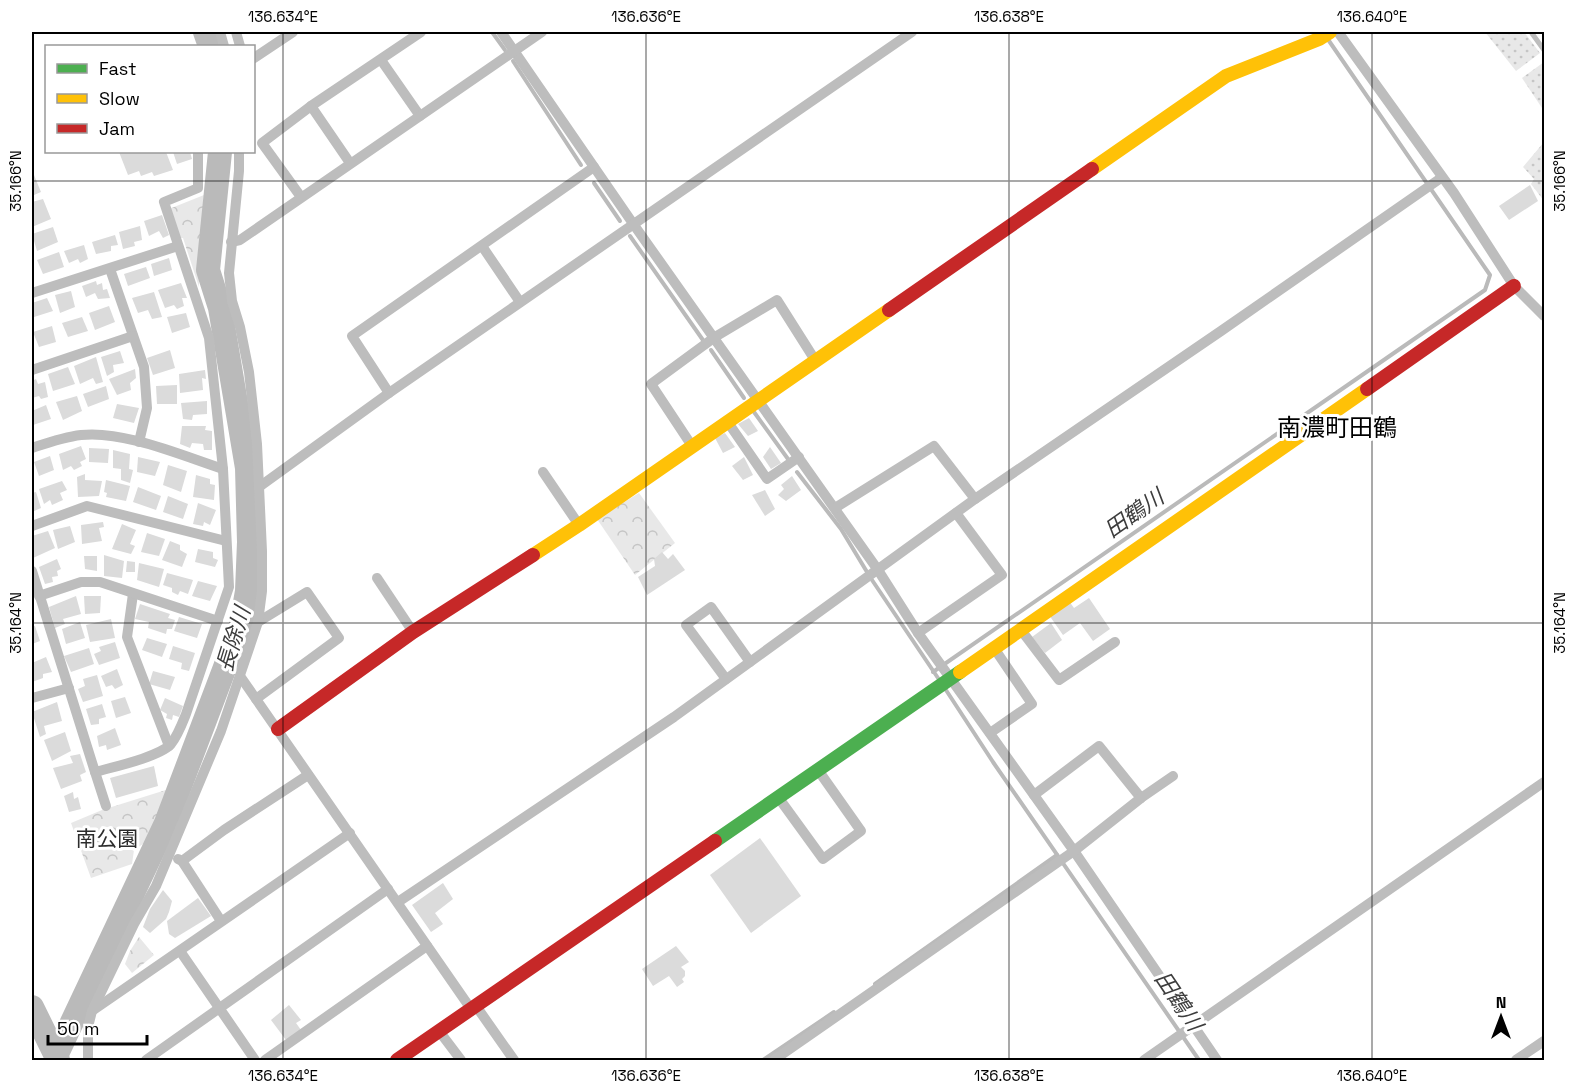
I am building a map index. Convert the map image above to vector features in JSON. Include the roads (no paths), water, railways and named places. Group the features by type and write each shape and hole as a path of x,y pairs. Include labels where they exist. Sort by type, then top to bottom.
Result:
{"street":[{"path":"255,57 293,32"},
{"path":"301,197 262,143 311,106 421,32"},
{"path":"501,32 634,225 878,570 936,657 946,680 990,733 1191,1028 1217,1060"},
{"path":"231,242 240,240 542,32"},
{"path":"259,487 389,393 912,32"},
{"path":"1338,32 1514,286 1545,316"},
{"path":"278,729 414,632 579,525 1226,76 1325,35"},
{"path":"381,60 420,116"},
{"path":"311,106 350,163"},
{"path":"95,772 145,757 169,746 178,734 229,587 224,469 209,338 164,202 198,188 198,153"},
{"path":"88,1060 88,1027 92,1011 169,855 221,731 258,622 262,591 262,561 257,444 249,372 231,292 229,273 239,153"},
{"path":"389,393 352,336 594,166"},
{"path":"398,902 674,717 975,499 1440,179"},
{"path":"33,289 110,269 178,246"},
{"path":"482,246 520,302"},
{"path":"110,269 144,367 147,408 139,442"},
{"path":"397,1060 1021,630 1514,286"},
{"path":"692,446 651,384 715,337 777,300 815,360"},
{"path":"32,370 133,336"},
{"path":"727,421 767,479 799,457"},
{"path":"32,448 81,435 105,435 139,442 224,469"},
{"path":"835,508 934,446 975,499"},
{"path":"543,472 579,525"},
{"path":"32,526 87,506 226,541"},
{"path":"918,633 1002,575 956,513"},
{"path":"32,571 106,806"},
{"path":"377,578 414,632"},
{"path":"39,596 81,582 100,582 218,621"},
{"path":"256,699 339,638 307,592 258,622"},
{"path":"133,594 127,637 169,746"},
{"path":"726,679 686,625 711,607 750,662"},
{"path":"1021,630 1059,680 1115,642"},
{"path":"990,733 1032,704 994,648"},
{"path":"240,676 427,946 514,1060"},
{"path":"32,698 69,688"},
{"path":"1034,795 1099,747 1141,798"},
{"path":"778,797 823,859 861,831 818,770"},
{"path":"182,861 224,830 308,776"},
{"path":"774,1060 1071,853 1173,776"},
{"path":"1144,1060 1545,782"},
{"path":"92,1011 350,833"},
{"path":"169,855 182,861 221,921"},
{"path":"146,1060 388,889"},
{"path":"265,1060 427,946"},
{"path":"180,951 255,1060"},
{"path":"439,1031 461,1060"},
{"path":"1516,1060 1545,1041"}],"lane":[{"path":"1531,32 1545,50"}],"waterway":[{"name":"長除川","path":"205,32 210,45"},
{"path":"492,32 505,50"},
{"name":"田鶴川","path":"933,672 1485,290 1490,275 1327,38"},
{"path":"513,61 581,165"},
{"name":"長除川","path":"56,1056 166,823 241,625 247,591 249,542 247,468 220,308 208,270 220,153"},
{"path":"594,183 620,221"},
{"path":"630,236 705,343"},
{"path":"711,350 744,398"},
{"path":"754,412 788,459"},
{"path":"797,472 841,529 867,572"},
{"path":"872,580 940,681"},
{"name":"田鶴川","path":"944,687 993,762 1199,1060"},
{"path":"875,984 1057,855"},
{"path":"32,1007 58,1060"},
{"path":"763,1060 834,1012"}],"district":[{"name":"南濃町田鶴","path":"1337,428"}],"park label":[{"name":"南公園","path":"107,839"}]}
